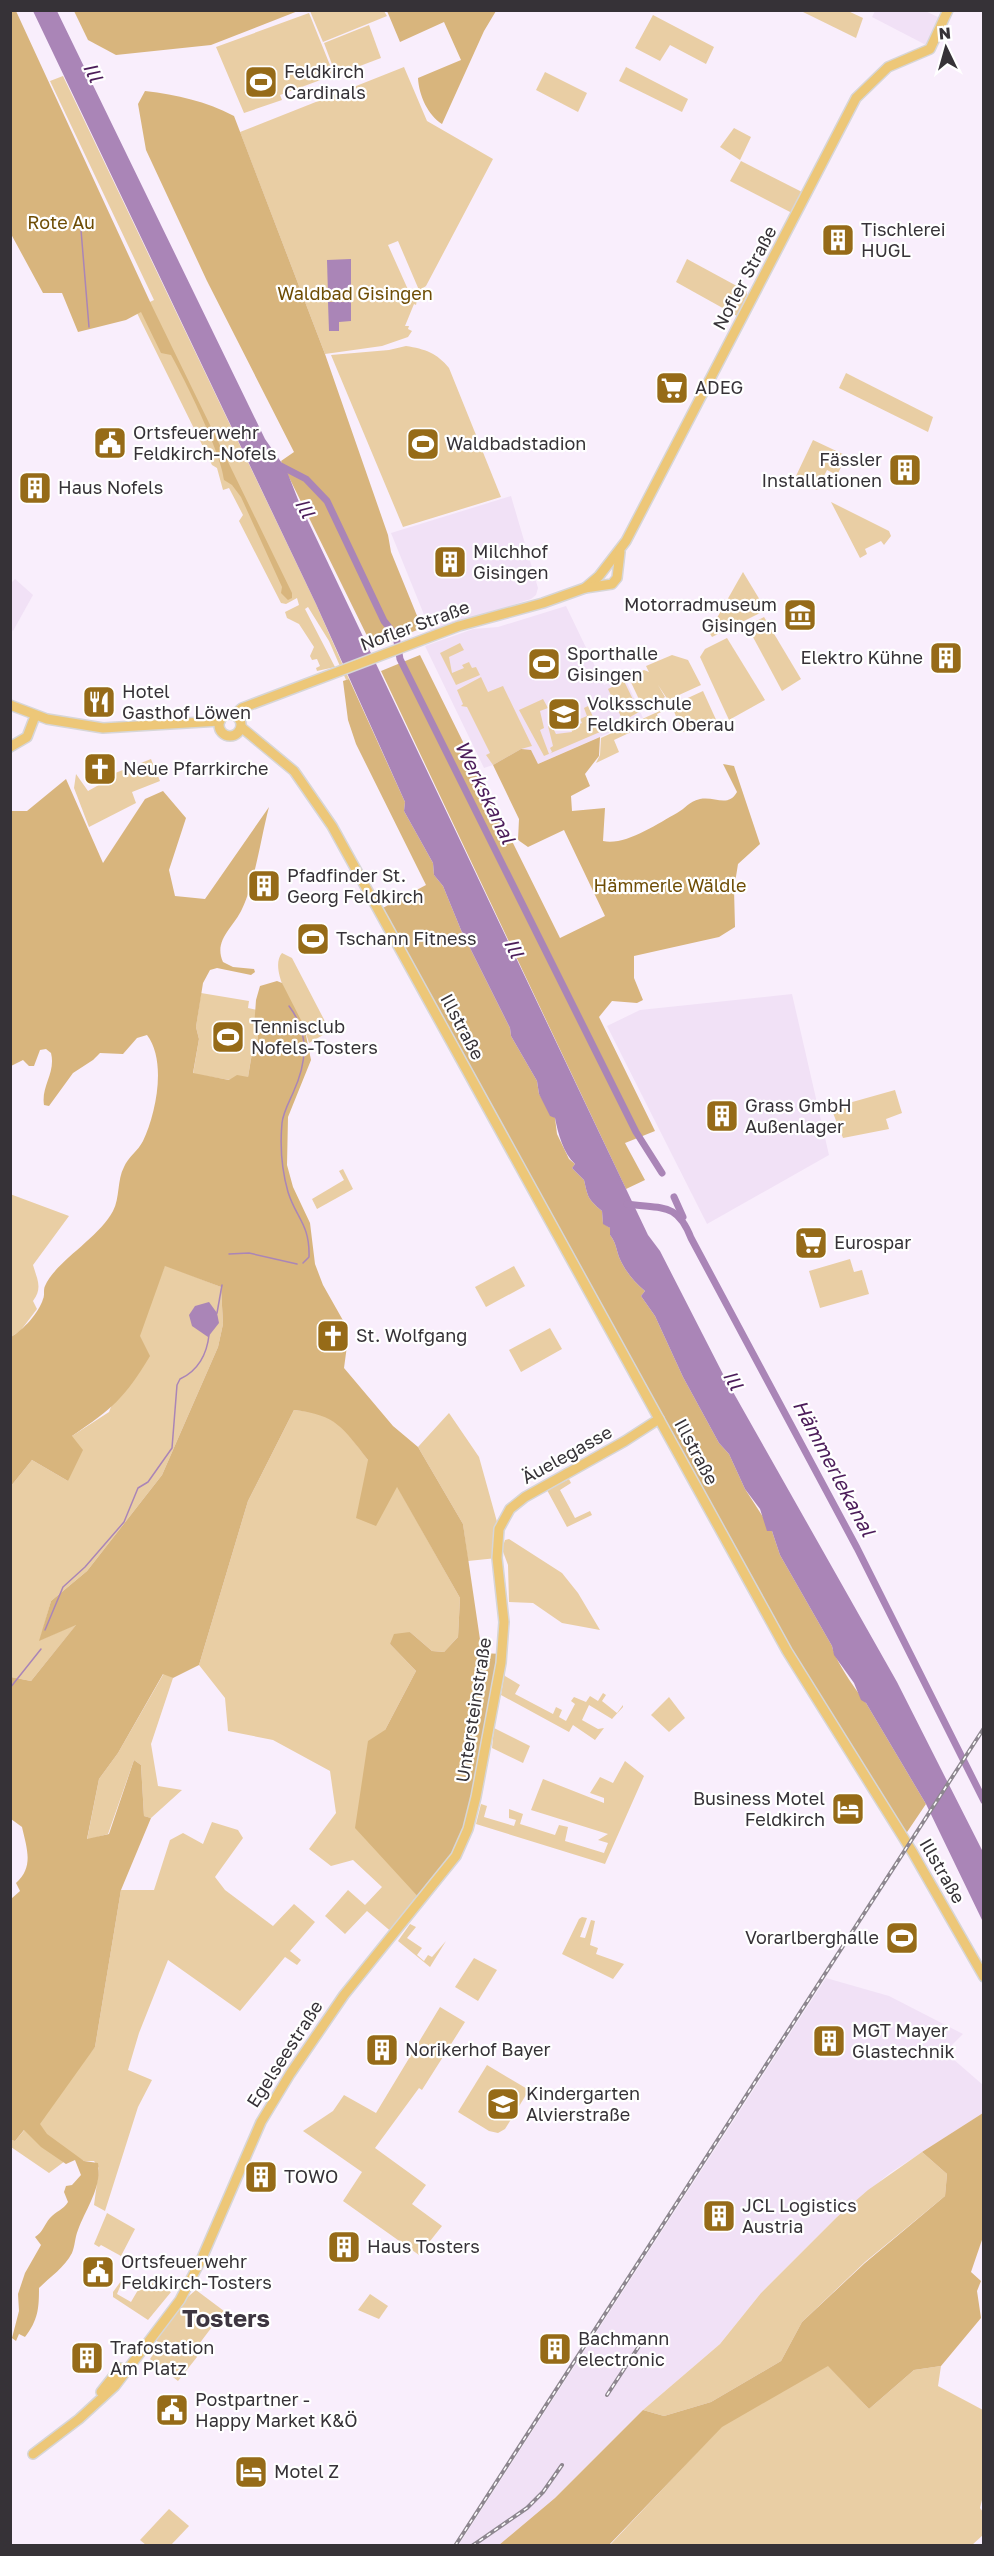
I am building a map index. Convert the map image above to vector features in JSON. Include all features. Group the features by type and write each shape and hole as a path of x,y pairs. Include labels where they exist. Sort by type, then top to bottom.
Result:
{"main road":[{"name":"Nofler Straße","path":"601,580 600,571 607,567 620,552 856,98 888,67 930,49 948,10"},
{"name":"Nofler Straße","path":"238,724 250,706 418,641 585,588 601,580 614,583 617,578 620,552"},
{"path":"607,567 616,572"},
{"path":"10,705 35,716 103,728 196,722 220,724 224,716 238,724"},
{"path":"10,747 27,737 35,716"},
{"name":"Illstraße","path":"220,724 226,735 238,724 290,766 313,795 393,935 794,1664 913,1853 984,1977"},
{"name":"Äuelegasse","path":"499,1529 510,1509 525,1497 625,1442 659,1419"},
{"name":"Untersteinstraße","path":"456,1856 468,1830 476,1797 501,1663 504,1622 497,1551 499,1529"},
{"name":"Egelseestraße","path":"33,2454 79,2419 98,2400 98,2395 176,2296 181,2295 202,2258 261,2122 294,2068 344,1995 456,1856"}],"shaded area":[{"path":"923,10 940,18 926,45 872,17 875,11"},
{"path":"33,11 57,11 265,439 286,469 299,502 648,1235 660,1251 724,1376 897,1682 983,1852 983,1922 926,1804 866,1703 861,1700 854,1683 834,1655 832,1646 780,1555 772,1531 767,1531 760,1509 745,1489 729,1454 719,1443 683,1377 655,1316 641,1296 645,1291 630,1276 621,1262 610,1235 610,1228 603,1224 602,1211 589,1197 584,1180 572,1168 575,1164 564,1149 555,1118 550,1116 539,1094 537,1081 511,1036 510,1028 461,930 443,886 434,875 433,863 404,811 405,802 316,604"},
{"path":"351,259 351,294 328,295 327,260"},
{"path":"328,302 351,302 351,321 339,322 339,331 329,331"},
{"path":"511,496 538,588 536,595 531,599 431,632 391,533"},
{"path":"15,579 33,595 13,631 11,629 10,584"},
{"path":"566,606 604,685 624,676 643,718 538,764 493,765 484,768 425,646 473,629 498,627"},
{"path":"792,994 829,1155 707,1224 607,1026 640,1010"},
{"path":"209,1302 217,1313 219,1323 208,1337 192,1326 189,1315 195,1306"},
{"path":"826,1978 889,1996 963,2034 945,2052 983,2085 983,2113 890,2173 837,2217 761,2293 720,2344 643,2410 555,2498 499,2545 458,2546"}],"green space":[{"name":"Rote Au","path":"10,11 16,11 152,306 292,593 292,598 288,600 281,593 282,587 241,497 232,485 224,480 217,453 185,382 171,355 161,353 141,312 126,320 78,332 62,293 43,293 11,234"},
{"path":"74,11 298,11 211,45 116,55 88,40"},
{"path":"310,11 384,11 387,16 323,42"},
{"path":"387,11 496,11 484,31 442,124 432,116 425,104 418,78 461,60 444,22 400,42"},
{"path":"801,11 848,11 863,18 856,38"},
{"path":"309,13 334,75 280,95 282,100 244,113 216,47"},
{"path":"653,15 714,47 706,64 670,45 660,61 635,48"},
{"path":"369,25 381,58 336,75 324,43"},
{"name":"Waldbad Gisingen","path":"404,67 427,121 493,159 426,286 419,291 416,305 414,304 405,326 409,326 408,329 412,331 408,337 382,346 325,354 240,132","holes":["398,241 419,290 410,294 388,245"]},
{"path":"626,67 688,99 682,112 619,81"},
{"path":"545,72 587,93 578,112 536,90"},
{"path":"63,76 316,604 349,679 346,680 329,641 308,607 305,609 335,667 317,671 316,668 320,666 317,659 312,660 310,656 314,647 299,624 287,618 285,612 299,605 297,598 286,604 281,603 239,521 243,515 229,488 223,490 217,468 212,465 135,309 154,300 50,81"},
{"path":"145,91 191,99 234,116 325,354 388,535 391,552 422,628 373,648 281,461 294,452 207,281 146,150 138,104"},
{"path":"734,128 751,137 740,160 720,147"},
{"path":"741,161 802,192 792,213 730,181"},
{"path":"687,259 746,291 747,295 737,316 676,282"},
{"name":"Waldbadstadion","path":"406,346 430,352 449,368 501,497 403,527 331,355 389,350"},
{"path":"846,373 933,417 928,432 839,388"},
{"path":"813,440 847,456 837,475 827,470 817,490 799,481 796,476"},
{"path":"831,502 889,531 891,536 884,545 881,541 865,549 867,554 860,558"},
{"path":"743,572 766,610 712,637 709,632"},
{"path":"764,617 801,679 782,691 747,626"},
{"path":"727,638 765,700 729,720 700,657 705,649"},
{"path":"460,643 464,650 449,657 452,673 464,668 462,665 469,662 472,668 476,667 480,675 456,685 440,653"},
{"name":"Hämmerle Wäldle","path":"420,655 560,938 605,916 564,830 528,847 518,840 519,819 493,765 521,749 531,750 538,764 600,737 599,756 585,774 590,786 571,796 572,811 605,808 603,841 612,842 641,833 696,800 730,799 737,792 723,764 734,766 760,844 738,864 734,889 735,927 719,937 634,956 634,978 643,1000 637,1003 612,1001 599,1017 655,1131 625,1143 645,1180 626,1189 381,671"},
{"path":"672,655 688,660 701,685 668,700 658,685 665,697 644,710 629,678 644,670 649,672 646,666"},
{"path":"481,677 488,692 503,686 532,746 521,749 493,765 486,755 490,753 467,707 461,706 463,704 457,690"},
{"path":"349,679 405,802 404,811 433,863 434,875 443,886 461,930 510,1028 511,1036 537,1081 539,1094 555,1118 557,1134 569,1159 575,1164 572,1168 584,1180 589,1197 602,1211 603,1223 610,1228 610,1235 621,1262 630,1276 645,1291 641,1296 655,1316 683,1377 719,1443 729,1454 745,1489 772,1531 780,1555 832,1646 841,1667 866,1703 926,1804 903,1838 845,1748 379,910 426,885 356,744 348,720 343,681"},
{"path":"624,681 639,712 623,721 608,689"},
{"path":"703,691 718,724 712,729 708,722 683,732 672,707 657,714 659,719 614,740 619,752 596,763 600,755 601,738"},
{"path":"543,699 548,708 540,711 544,728 540,730 549,754 544,756 519,710"},
{"path":"588,706 600,732 550,754 552,752 550,748 553,746 548,726 551,724 556,734 572,732 571,727 582,723 580,719 587,716 584,708"},
{"path":"151,759 160,781 132,792 136,803 89,827 74,788 76,774 88,791 106,781 105,777"},
{"path":"66,779 103,863 145,799 163,791 186,818 169,870 175,896 205,899 269,807 247,898 221,947 223,962 233,967 254,969 255,972 251,975 217,968 210,970 203,983 196,1027 199,1039 193,1073 229,1080 237,1075 248,1077 253,1047 257,1043 258,1036 254,1028 256,1000 260,986 277,981 282,983 304,1026 311,1060 288,1117 287,1165 293,1187 310,1223 315,1264 323,1285 349,1331 344,1368 393,1426 418,1447 463,1524 482,1653 502,1654 468,1829 422,1901 355,1828 368,1741 385,1730 416,1671 390,1644 394,1634 410,1632 432,1651 444,1652 458,1637 460,1598 397,1487 376,1526 356,1518 368,1460 338,1425 320,1415 294,1410 248,1501 199,1665 173,1678 163,1674 118,1753 99,1779 87,1839 109,1834 134,1760 141,1765 144,1816 151,1818 121,1890 95,2047 40,2124 47,2134 84,2161 98,2163 98,2181 77,2233 72,2253 39,2288 35,2320 25,2337 19,2334 16,2341 12,2338 19,2311 18,2294 25,2273 41,2245 35,2237 50,2218 66,2205 68,2202 64,2192 66,2186 72,2185 81,2175 75,2160 66,2164 41,2147 24,2130 15,2141 11,2140 11,1899 20,1891 16,1883 25,1871 28,1857 22,1827 11,1819 11,1677 31,1681 76,1625 39,1641 51,1601 87,1571 162,1475 218,1347 223,1324 221,1287 165,1266 140,1336 150,1356 133,1383 117,1402 72,1436 83,1450 68,1481 32,1460 11,1486 11,1337 25,1326 38,1310 44,1297 44,1288 50,1277 98,1231 113,1211 122,1172 128,1160 141,1145 148,1130 157,1088 157,1059 147,1035 137,1038 123,1054 100,1053 73,1073 49,1106 44,1105 44,1098 52,1067 51,1053 46,1049 40,1050 34,1066 29,1066 23,1060 11,1066 11,811 27,811"},
{"path":"282,953 292,958 330,1031 309,1043 282,984 278,961"},
{"name":"Tennisclub Nofels-Tosters","path":"201,993 249,1001 248,1008 257,1010 254,1028 258,1036 257,1043 253,1047 248,1077 230,1080 193,1074 199,1039 196,1027"},
{"path":"895,1090 902,1113 886,1119 889,1129 843,1138 831,1108"},
{"path":"343,1169 353,1189 317,1209 312,1199 344,1180 339,1171"},
{"path":"10,1194 69,1216 33,1265 38,1283 38,1292 33,1301 37,1309 21,1330 11,1337"},
{"path":"850,1259 854,1272 862,1270 869,1294 820,1308 809,1271"},
{"path":"165,1265 221,1287 223,1324 218,1347 162,1475 87,1571 51,1601 40,1640 77,1624 31,1681 11,1677 11,1486 32,1460 68,1481 72,1436 109,1412"},
{"path":"514,1266 525,1286 486,1307 475,1287"},
{"path":"550,1328 562,1349 521,1372 509,1350"},
{"path":"294,1410 320,1413 343,1427 368,1460 397,1486 460,1598 458,1637 444,1652 432,1651 410,1632 390,1644 416,1671 385,1730 422,1901 394,1934 367,1911 345,1934 325,1916 348,1890 365,1905 382,1887 353,1860 331,1866 309,1849 336,1813 330,1771 273,1740 228,1731 225,1698 199,1665 248,1501"},
{"path":"449,1413 479,1457 499,1529 497,1558 468,1561 463,1524 418,1447"},
{"path":"569,1479 571,1483 560,1490 575,1518 590,1511 592,1515 567,1527 547,1490"},
{"path":"509,1539 562,1573 578,1593 600,1630 562,1623 533,1603 509,1602 508,1565 502,1549 505,1540"},
{"path":"505,1670 505,1676 520,1685 515,1694 553,1714 556,1707 562,1710 559,1717 566,1721 575,1704 571,1701 574,1697 586,1702 590,1696 598,1701 603,1693 606,1695 602,1701 617,1713 623,1705 623,1707 612,1719 589,1705 582,1720 598,1729 604,1728 595,1740 573,1725 569,1732 501,1695"},
{"path":"164,1673 173,1678 151,1744 158,1786 182,1790 151,1818 144,1816 141,1765 134,1760 108,1834 87,1840 99,1779 118,1753"},
{"path":"669,1697 685,1718 669,1732 651,1715"},
{"path":"494,1728 530,1746 523,1763 492,1748"},
{"path":"625,1761 644,1776 605,1864 476,1824 481,1804 487,1806 484,1817 514,1826 516,1820 509,1818 509,1809 523,1814 520,1824 555,1835 559,1825 568,1827 565,1841 604,1853 608,1843 598,1840 608,1834 531,1810 543,1779 604,1803 604,1798 590,1793 600,1777 613,1783"},
{"path":"212,1822 238,1830 243,1838 215,1877 225,1890 273,1926 294,1904 315,1922 290,1951 301,1960 297,1965 285,1957 240,2011 168,1960 139,2033 128,2070 152,2080 138,2107 105,2211 94,2205 99,2168 94,2161 84,2161 73,2155 49,2173 11,2147 11,2140 15,2141 95,2047 121,1890 154,1890 170,1840 183,1833 203,1844"},
{"path":"582,1917 587,1918 580,1937 585,1938 591,1920 595,1921 590,1945 598,1948 596,1954 624,1964 613,1979 562,1954"},
{"path":"410,1924 416,1927 407,1938 422,1948 417,1955 424,1961 428,1955 432,1957 446,1941 430,1967 398,1941"},
{"path":"474,1958 497,1970 478,2001 455,1987"},
{"path":"440,2007 465,2022 422,2090 419,2088 375,2148 426,2185 412,2204 442,2226 419,2255 343,2201 362,2172 303,2131 333,2111 344,2095 376,2113"},
{"path":"487,2065 529,2090 505,2129 498,2133 489,2131 458,2112"},
{"path":"983,2113 983,2237 971,2272 981,2281 977,2291 981,2318 941,2366 914,2370 869,2409 828,2366 722,2427 609,2545 499,2545 555,2498 643,2410 664,2416 711,2402 781,2361 802,2322 865,2263 945,2196 947,2174 922,2152"},
{"path":"922,2152 947,2174 945,2196 865,2262 802,2322 781,2361 711,2402 664,2416 643,2410 720,2344 761,2293 837,2217 868,2190"},
{"path":"107,2213 135,2229 121,2256 101,2245 99,2247 94,2244"},
{"path":"124,2277 117,2294 131,2302 145,2278 171,2292 148,2320 113,2297 113,2292"},
{"path":"196,2290 224,2311 193,2352 197,2357 178,2381 150,2359 160,2344 156,2340 184,2300"},
{"path":"370,2294 388,2306 379,2319 358,2310"},
{"path":"828,2365 869,2409 914,2370 941,2366 938,2386 983,2410 984,2492 980,2508 983,2512 983,2535 972,2545 609,2546 722,2426"},
{"path":"169,2509 189,2526 171,2545 146,2545 140,2540"}],"waterway":[{"path":"76,216 81,230 89,327"},
{"name":"Werkskanal","path":"279,465 306,479 327,501 384,621 396,636 400,659 636,1132 662,1173"},
{"path":"289,1006 300,1027 304,1048 298,1082 283,1119 281,1149 288,1192 305,1229 309,1246 309,1257 303,1263"},
{"name":"Werkskanal","path":"674,1197 683,1217"},
{"name":"Hämmerlekanal","path":"627,1204 667,1209 680,1218 686,1226 857,1548 984,1801"},
{"path":"229,1254 249,1253 297,1264"},
{"path":"217,1313 222,1285"},
{"path":"45,1630 63,1587 85,1567 124,1522 138,1488 148,1482 172,1448 177,1385 180,1379 197,1367 206,1349 209,1335"},
{"path":"10,1688 41,1649"}],"railway":[{"path":"455,2546 984,1728"},
{"path":"607,2395 643,2340"},
{"path":"472,2546 527,2508 543,2492 562,2465"}],"place":[{"name":"Feldkirch Cardinals","path":"261,82"},
{"name":"Tischlerei HUGL","path":"838,240"},
{"name":"ADEG","path":"672,388"},
{"name":"Ortsfeuerwehr Feldkirch-Nofels","path":"110,443"},
{"name":"Waldbadstadion","path":"423,444"},
{"name":"Fässler Installationen","path":"905,470"},
{"name":"Haus Nofels","path":"35,488"},
{"name":"Milchhof Gisingen","path":"450,562"},
{"name":"Motorradmuseum Gisingen","path":"800,615"},
{"name":"Elektro Kühne","path":"946,658"},
{"name":"Sporthalle Gisingen","path":"544,664"},
{"name":"Hotel Gasthof Löwen","path":"99,702"},
{"name":"Volksschule Feldkirch Oberau","path":"564,714"},
{"name":"Neue Pfarrkirche","path":"100,769"},
{"name":"Pfadfinder St. Georg Feldkirch","path":"264,886"},
{"name":"Tschann Fitness","path":"313,939"},
{"name":"Tennisclub Nofels-Tosters","path":"228,1037"},
{"name":"Grass GmbH Außenlager","path":"722,1116"},
{"name":"Eurospar","path":"811,1243"},
{"name":"St. Wolfgang","path":"333,1336"},
{"name":"Business Motel Feldkirch","path":"848,1809"},
{"name":"Vorarlberghalle","path":"902,1938"},
{"name":"MGT Mayer Glastechnik","path":"829,2041"},
{"name":"Norikerhof Bayer","path":"382,2050"},
{"name":"Kindergarten Alvierstraße","path":"503,2104"},
{"name":"TOWO","path":"261,2177"},
{"name":"JCL Logistics Austria","path":"719,2216"},
{"name":"Haus Tosters","path":"344,2247"},
{"name":"Ortsfeuerwehr Feldkirch-Tosters","path":"98,2272"},
{"name":"Bachmann electronic","path":"555,2349"},
{"name":"Trafostation Am Platz","path":"87,2358"},
{"name":"Postpartner - Happy Market K&Ö","path":"172,2410"},
{"name":"Motel Z","path":"251,2472"}],"district":[{"name":"Tosters","path":"226,2319"}],"water label":[{"name":"Ill","path":"93,72"},
{"name":"Ill","path":"305,508"},
{"name":"Ill","path":"514,948"},
{"name":"Ill","path":"733,1380"}]}
